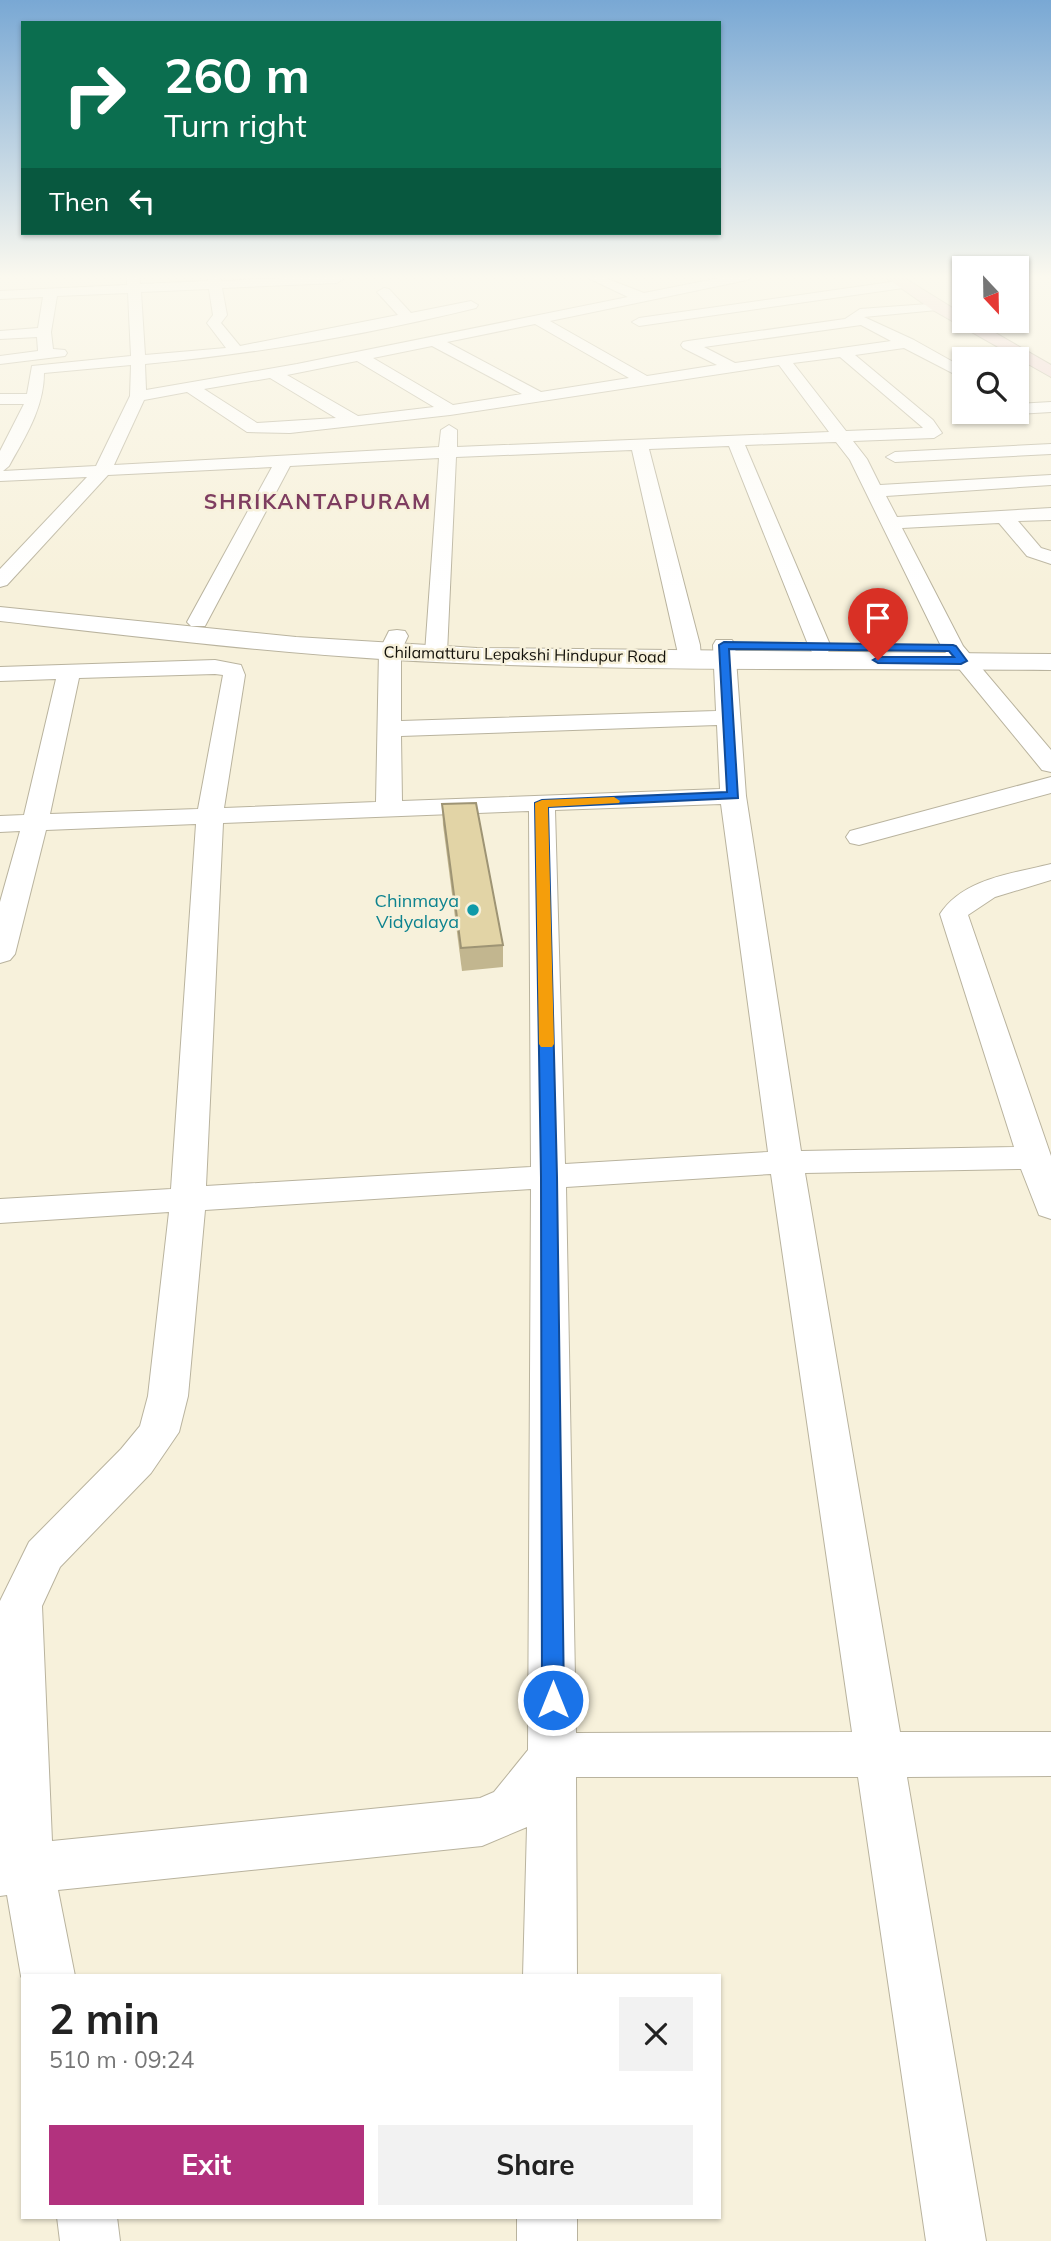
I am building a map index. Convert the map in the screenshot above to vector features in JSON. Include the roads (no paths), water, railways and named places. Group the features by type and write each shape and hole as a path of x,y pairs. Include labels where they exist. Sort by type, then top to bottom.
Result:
{"street":[{"path":"0,466 8,440 27,420 35,381"},
{"path":"0,581 103,470 138,396 136,381"},
{"path":"138,396 235,381"},
{"path":"285,381 347,418 358,421"},
{"path":"400,381 450,410"},
{"path":"507,381 538,397"},
{"path":"191,388 253,428 290,428 450,410 645,381"},
{"path":"799,381 858,459 957,654 1051,765"},
{"path":"0,476 448,452 934,433 877,381"},
{"path":"1029,394 1051,393"},
{"path":"0,399 33,399"},
{"path":"1029,408 1051,407"},
{"path":"437,646 450,410"},
{"path":"735,441 820,647"},
{"path":"639,444 690,651"},
{"path":"858,459 1051,449"},
{"path":"198,622 284,461"},
{"path":"874,491 1051,480"},
{"path":"891,523 1051,513"},
{"path":"1003,516 1034,552 1051,558"},
{"name":"Chilamatturu Lepakshi Hindupur Road","path":"0,601 393,644"},
{"name":"Chilamatturu Lepakshi Hindupur Road","path":"0,614 205,637 437,646 957,654 1051,649"},
{"path":"389,809 393,644"},
{"name":"Chilamatturu Lepakshi Hindupur Road","path":"724,652 820,647 1051,662"},
{"path":"724,652 733,796 786,1162 957,2241"},
{"path":"0,674 215,667 233,670 234,684 210,815 188,1198 168,1396 159,1433 136,1461 44,1555 20,1606 14,1870 47,1974"},
{"path":"0,954 35,823 69,672"},
{"path":"390,729 728,718"},
{"path":"859,837 1051,785"},
{"path":"0,824 733,796"},
{"path":"542,803 549,1177 553,1755 550,1974"},
{"path":"1051,872 981,893 963,902 954,914 1051,1207"},
{"path":"0,1211 786,1162 1034,1158"},
{"path":"553,1755 1051,1754"},
{"path":"14,1870 482,1822 512,1809 553,1755"},
{"path":"88,2219 90,2241"},
{"path":"547,2219 547,2241"}],"place":[{"name":"Chinmaya Vidyalaya","path":"473,910"}],"district":[{"name":"SHRIKANTAPURAM","path":"318,501"}]}
